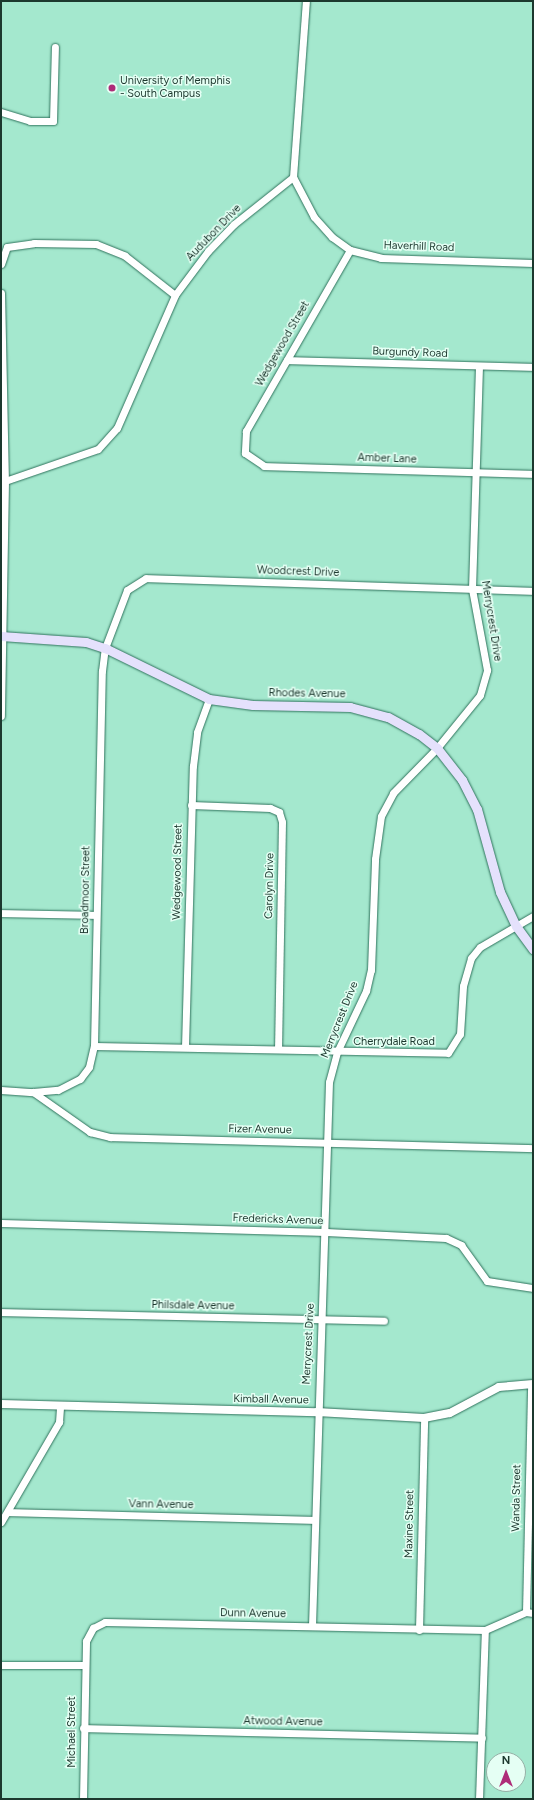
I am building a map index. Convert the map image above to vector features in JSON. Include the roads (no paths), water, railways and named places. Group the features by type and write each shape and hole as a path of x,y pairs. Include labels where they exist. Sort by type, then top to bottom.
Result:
{"main road":[{"name":"Rhodes Avenue","path":"2,636 64,638 105,648 209,699 253,705 350,707 388,717 419,734 437,748 462,780 477,809 500,892 516,926 533,949"}],"street":[{"path":"293,177 306,1"},
{"path":"1,112 30,121 53,121 55,47"},
{"name":"Haverhill Road","path":"293,177 314,217 332,237 350,250 381,258 533,263"},
{"name":"Audubon Drive","path":"5,481 98,449 117,428 175,295 208,251 234,224 293,177"},
{"path":"1,264 7,248 34,243 96,244 125,256 175,295"},
{"name":"Wedgewood Street","path":"245,453 246,431 350,250"},
{"path":"1,293 5,481 1,716"},
{"name":"Burgundy Road","path":"287,360 533,367"},
{"name":"Merrycrest Drive","path":"312,1626 317,1412 326,1232 329,1082 338,1052 366,991 371,970 375,860 381,816 393,793 437,748 480,695 488,670 472,589 479,366"},
{"name":"Amber Lane","path":"245,453 264,466 533,474"},
{"name":"Woodcrest Drive","path":"105,648 127,590 146,578 533,591"},
{"name":"Broadmoor Street","path":"33,1092 58,1090 80,1079 89,1067 94,1046 102,671 105,648"},
{"name":"Wedgewood Street","path":"185,1047 191,805 197,732 209,699"},
{"name":"Carolyn Drive","path":"191,805 270,808 279,812 282,822 278,1049"},
{"path":"1,913 96,915"},
{"name":"Cherrydale Road","path":"94,1046 448,1053 460,1034 463,986 471,958 480,947 533,916"},
{"path":"1,1090 33,1092"},
{"name":"Fizer Avenue","path":"33,1092 90,1132 110,1137 533,1148"},
{"name":"Fredericks Avenue","path":"1,1223 326,1232 446,1238 461,1245 487,1281 533,1288"},
{"name":"Philsdale Avenue","path":"1,1312 384,1321"},
{"name":"Kimball Avenue","path":"1,1404 60,1407 317,1412 424,1418 450,1413 500,1387 532,1384"},
{"name":"Wanda Street","path":"529,1612 532,1384"},
{"path":"1,1522 59,1422 60,1407"},
{"name":"Maxine Street","path":"419,1630 424,1418"},
{"name":"Vann Avenue","path":"8,1512 314,1520"},
{"name":"Dunn Avenue","path":"84,1665 86,1641 93,1628 105,1622 312,1626 419,1630 485,1630 529,1612"},
{"path":"479,1799 485,1630"},
{"path":"1,1665 84,1665"},
{"name":"Michael Street","path":"83,1799 84,1665"},
{"name":"Atwood Avenue","path":"83,1728 482,1738"}],"place":[{"name":"University of Memphis - South Campus","path":"112,88"}]}
